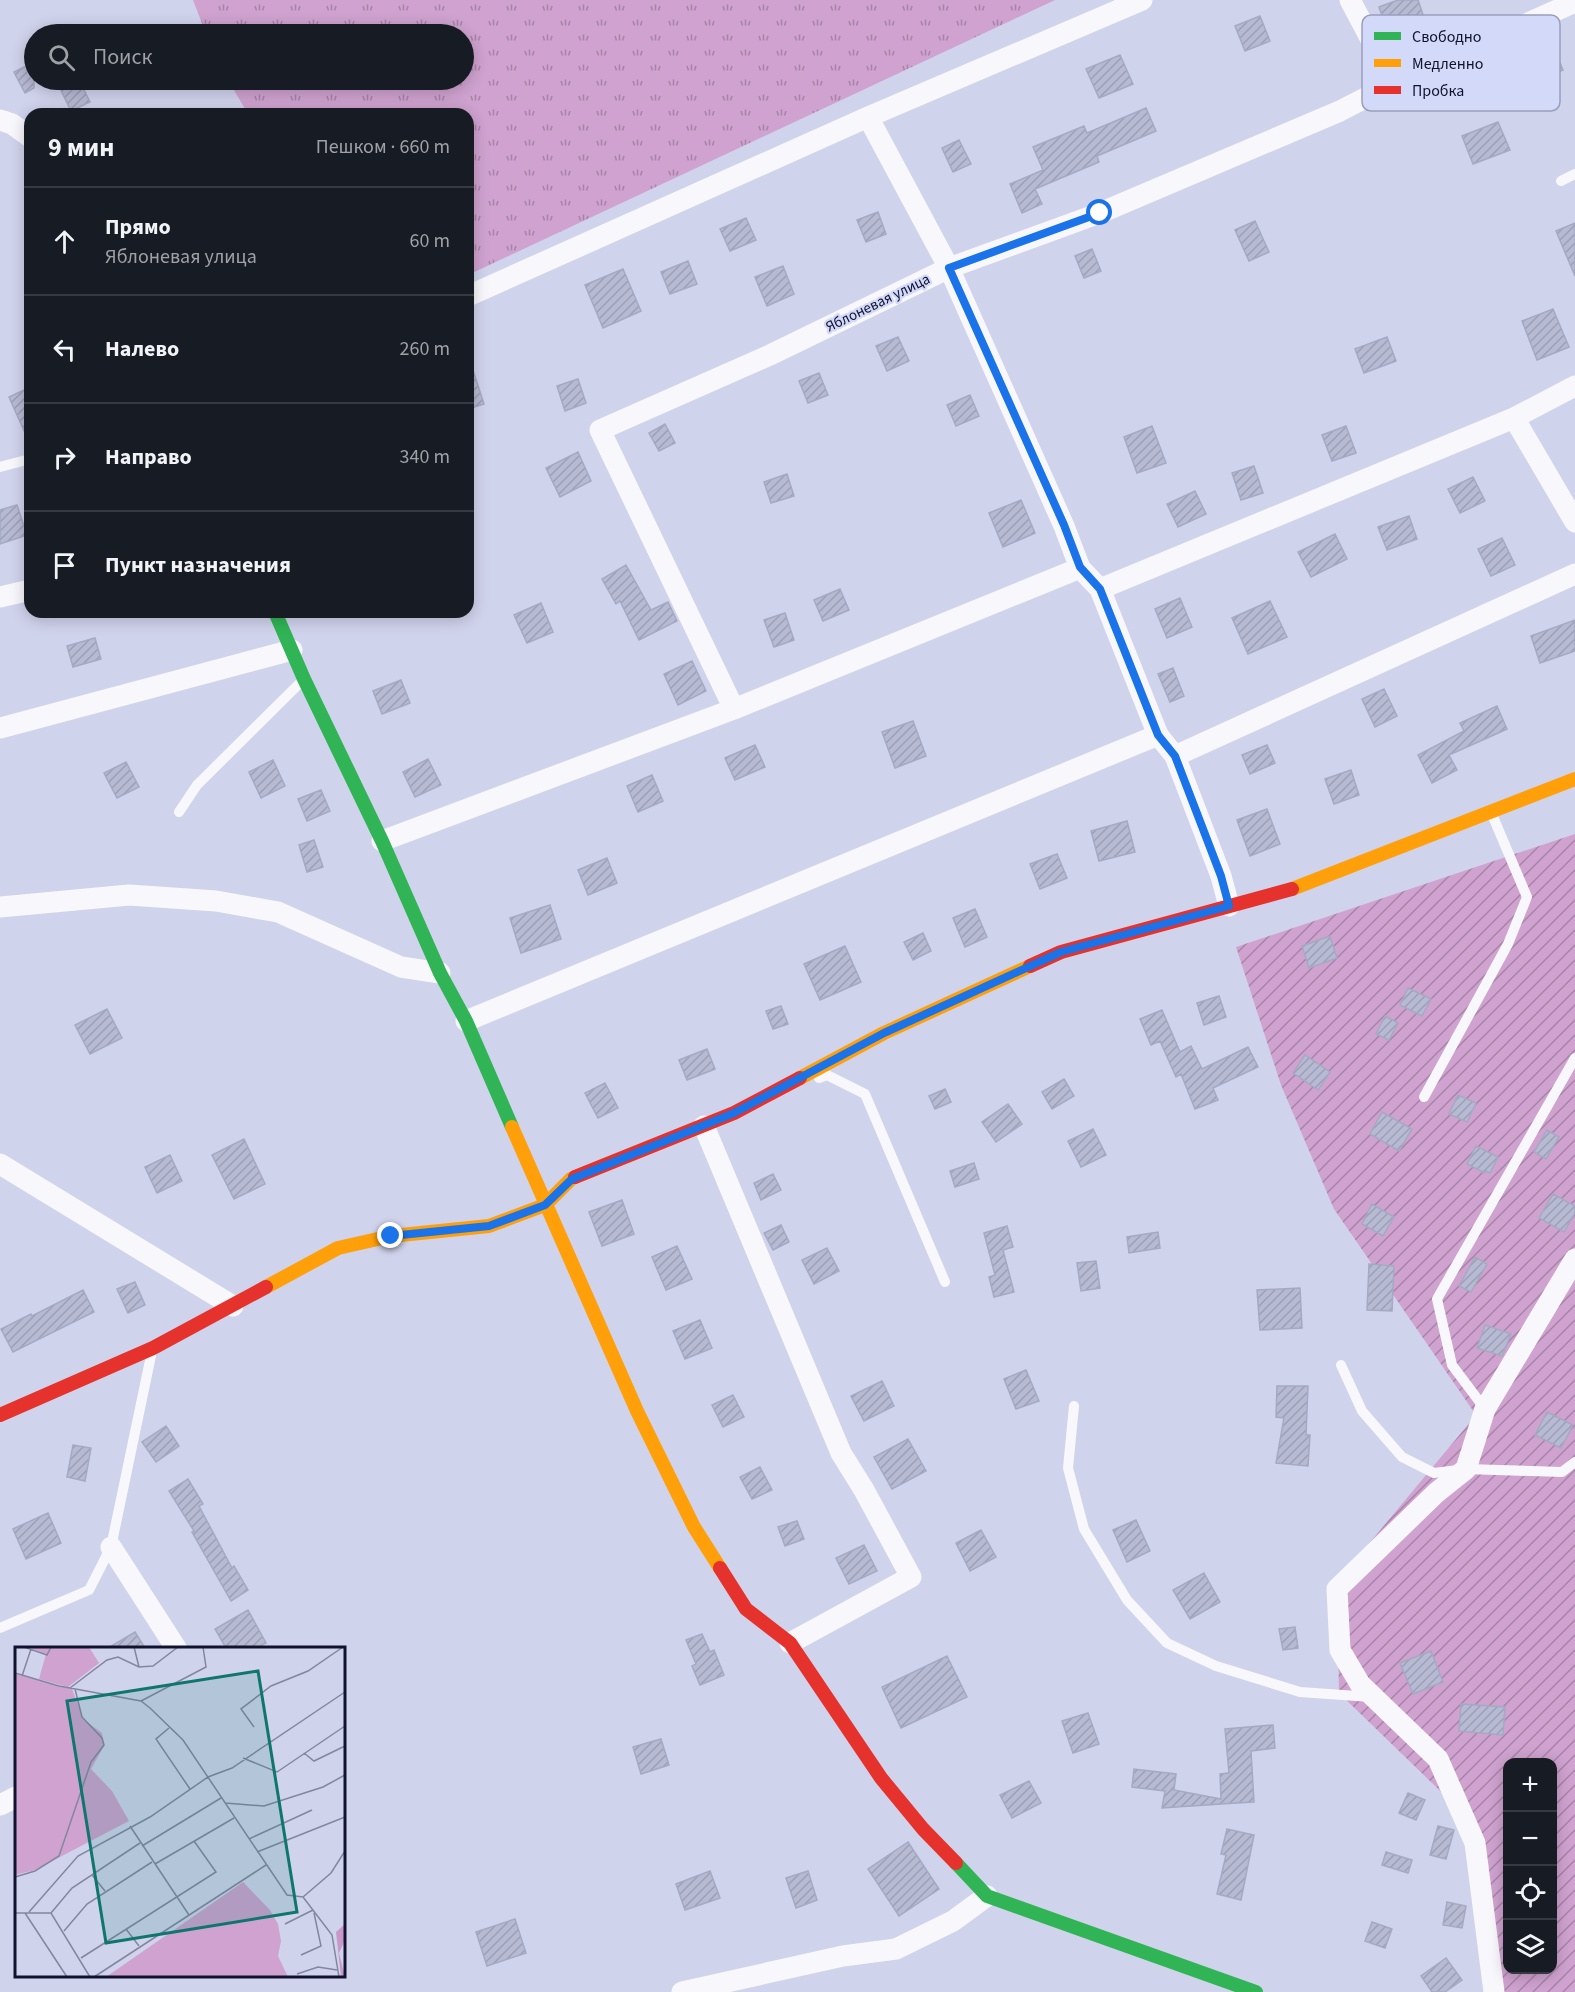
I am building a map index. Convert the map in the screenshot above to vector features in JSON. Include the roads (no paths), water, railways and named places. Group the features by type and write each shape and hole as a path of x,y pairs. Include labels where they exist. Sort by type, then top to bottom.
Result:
{"street":[{"path":"474,293 868,117 1142,0"},
{"path":"1350,0 1362,23"},
{"name":"Яблоневая улица","path":"1546,15 1575,2"},
{"name":"Яблоневая улица","path":"734,709 600,430 770,356 949,268 1100,213 1362,100"},
{"path":"868,117 949,268 1064,525 1080,567 1100,589 1158,735 1175,756 1221,876 1229,906"},
{"path":"0,120 12,124 24,133"},
{"path":"1100,589 1515,418 1575,386"},
{"path":"1515,418 1575,522"},
{"path":"382,841 734,709 1080,567"},
{"path":"1175,756 1575,574"},
{"path":"0,597 24,591"},
{"path":"278,618 304,679 382,841 440,973 466,1021 637,1411 694,1527 746,1609 790,1643 881,1778 923,1829 987,1896 1256,1992"},
{"path":"0,728 292,650"},
{"path":"466,1021 1158,735"},
{"path":"0,1415 153,1348 338,1248 391,1236 489,1226 545,1205 572,1179 734,1113 884,1033 1061,952 1292,889 1575,779"},
{"path":"0,907 129,895 216,901 278,912 401,967 440,973"},
{"path":"704,1126 842,1453 911,1577 790,1643"},
{"path":"0,1164 233,1306"},
{"path":"1494,1992 1475,1844 1438,1759 1360,1684 1340,1650 1337,1589 1436,1493 1466,1469 1485,1409 1575,1258"},
{"path":"111,1547 175,1647"},
{"path":"0,1805 15,1798"},
{"path":"682,1992 843,1956 896,1949 953,1921 987,1896"}],"lane":[{"path":"1561,181 1575,174"},
{"path":"0,467 24,461"},
{"path":"179,812 197,785 304,679"},
{"path":"1424,1097 1508,944 1527,897 1491,812"},
{"path":"1485,1409 1452,1365 1437,1299 1575,1058"},
{"path":"734,1113 826,1075 865,1094 945,1282"},
{"path":"0,1628 89,1590 111,1547 153,1348"},
{"path":"1341,1365 1362,1411 1402,1457 1434,1473 1466,1469 1562,1472 1575,1462"},
{"path":"1074,1406 1068,1468 1084,1529 1127,1600 1167,1643 1216,1666 1300,1692 1374,1698"}]}
